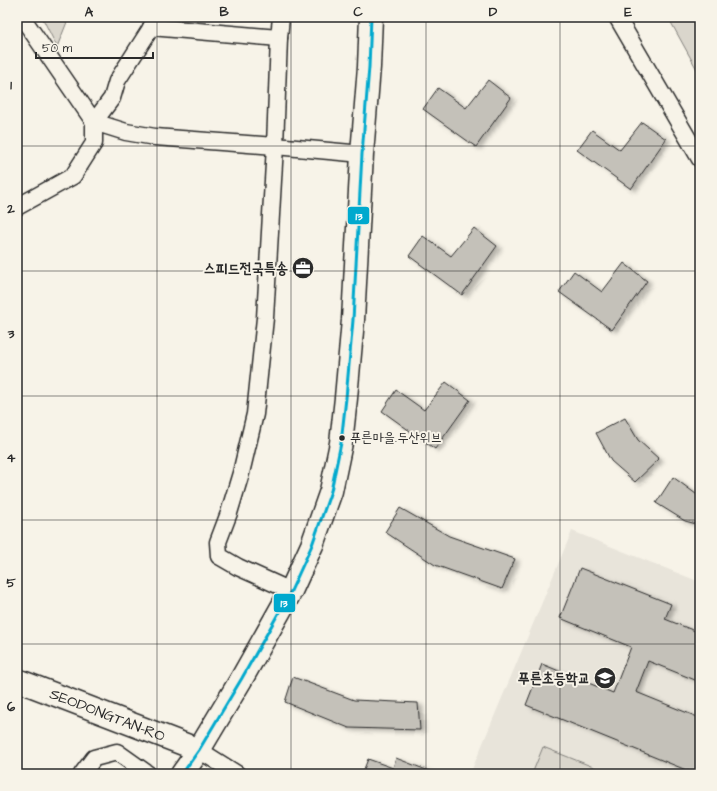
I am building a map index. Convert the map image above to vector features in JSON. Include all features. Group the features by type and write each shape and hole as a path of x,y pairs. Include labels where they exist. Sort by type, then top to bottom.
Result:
{"street":[{"path":"17,207 73,176 94,143 94,122 22,17"},
{"path":"281,17 265,318 255,414 241,473 229,513 218,542 219,556 238,567 291,591"},
{"path":"182,774 199,750 242,678 291,591 312,545 331,491 341,443 353,320 371,17"},
{"path":"617,17 700,159"},
{"path":"94,122 112,98 117,81 155,22 279,38"},
{"path":"94,122 126,132 155,137 362,154"},
{"name":"SEODONGTAN-RO","path":"17,680 199,750"},
{"path":"199,750 237,774"},
{"path":"82,774 94,758 117,752 148,774"}],"shaded area":[{"path":"42,17 69,17 57,47"},
{"path":"668,17 700,17 700,75"},
{"name":"푸른초등학교","path":"572,531 700,582 700,774 470,774"},
{"path":"543,747 611,774 532,774"}],"building":[{"path":"488,80 511,98 476,147 423,109 438,88 466,108"},
{"path":"642,122 666,139 631,189 577,150 592,130 620,150"},
{"path":"474,228 497,246 462,295 409,256 423,236 451,256"},
{"path":"624,263 647,281 612,330 559,292 574,271 602,292"},
{"path":"446,382 470,400 435,449 382,411 396,390 424,410"},
{"path":"625,418 638,440 659,459 635,482 611,461 596,433"},
{"path":"673,477 700,497 700,525 685,521 656,503"},
{"path":"400,508 449,536 515,559 502,589 435,565 385,532"},
{"path":"580,568 671,604 665,619 700,633 700,682 648,661 636,692 700,718 700,774 696,774 526,705 542,664 613,693 631,647 560,618"},
{"path":"293,677 354,700 418,703 420,730 349,728 285,702"},
{"path":"396,758 434,774 362,774 368,759 393,768"}],"transit line":[{"name":"13","path":"182,774 199,750 242,678 291,591 312,545 331,491 341,443 353,320 371,17"}],"place":[{"name":"스피드전국특송","path":"303,268"},
{"name":"푸른마을.두산위브","path":"342,438"},
{"name":"푸른초등학교","path":"605,678"}]}
